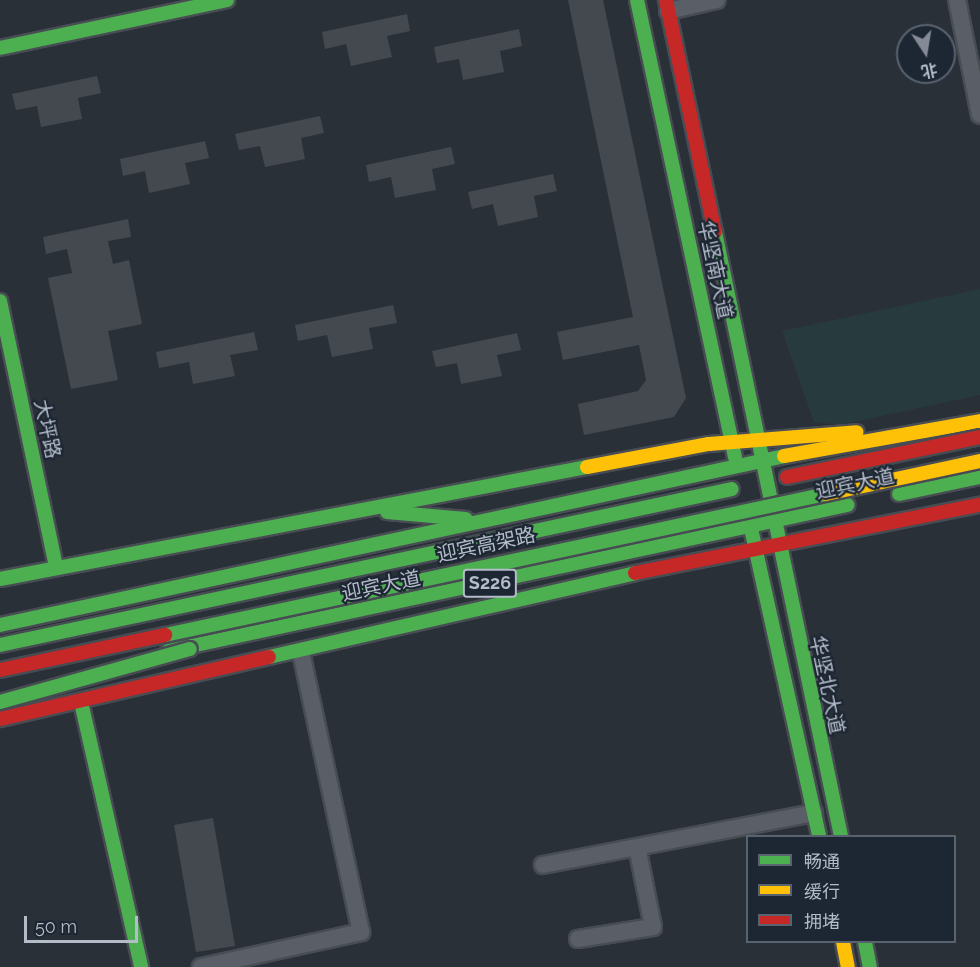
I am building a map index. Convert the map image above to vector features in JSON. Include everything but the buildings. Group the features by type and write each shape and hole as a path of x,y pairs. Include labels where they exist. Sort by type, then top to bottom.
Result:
{"main road":[{"path":"0,48 227,0"},
{"name":"华坚南大道","path":"637,0 755,548"},
{"name":"华坚南大道","path":"667,6 760,438 778,542"},
{"name":"大坪路","path":"0,301 56,566"},
{"path":"0,579 56,566 354,510 760,438 869,431 980,408"},
{"name":"迎宾大道","path":"0,624 486,521 737,464 980,421"},
{"name":"迎宾高架路","path":"0,645 980,437"},
{"name":"迎宾高架路","path":"0,670 980,461"},
{"name":"迎宾大道","path":"0,687 751,528 980,477"},
{"path":"0,719 301,653 379,633 778,542 980,505"},
{"path":"354,510 486,521"},
{"name":"华坚北大道","path":"778,542 841,835"},
{"name":"华坚北大道","path":"755,548 819,835"},
{"path":"0,702 479,567"},
{"path":"256,632 379,633"},
{"path":"81,702 141,967"},
{"path":"843,943 848,967"},
{"path":"865,943 870,967"}],"street":[{"path":"667,6 717,0"},
{"path":"957,0 980,115"},
{"path":"201,967 361,932 301,653"},
{"path":"543,865 638,851 814,813"},
{"path":"578,939 652,927 638,851"}],"green space":[{"path":"980,289 980,395 839,425 814,422 782,331"}],"traffic: fast":[{"path":"0,48 227,0"},
{"path":"637,0 735,458"},
{"path":"715,232 841,835"},
{"path":"0,301 56,566"},
{"path":"0,625 784,456"},
{"path":"0,579 587,467"},
{"path":"899,494 980,477"},
{"path":"0,645 732,489"},
{"path":"165,635 826,494"},
{"path":"168,651 847,505"},
{"path":"387,512 466,519"},
{"path":"752,533 819,835"},
{"path":"269,657 635,573"},
{"path":"0,702 190,649"},
{"path":"81,702 141,967"},
{"path":"865,943 870,967"}],"traffic: slow":[{"path":"784,456 980,421"},
{"path":"587,467 709,444 857,432"},
{"path":"826,494 980,461"},
{"path":"843,943 848,967"}],"traffic: jam":[{"path":"666,0 715,232"},
{"path":"787,477 980,437"},
{"path":"635,573 980,505"},
{"path":"0,670 165,635"},
{"path":"0,719 269,657"}]}
